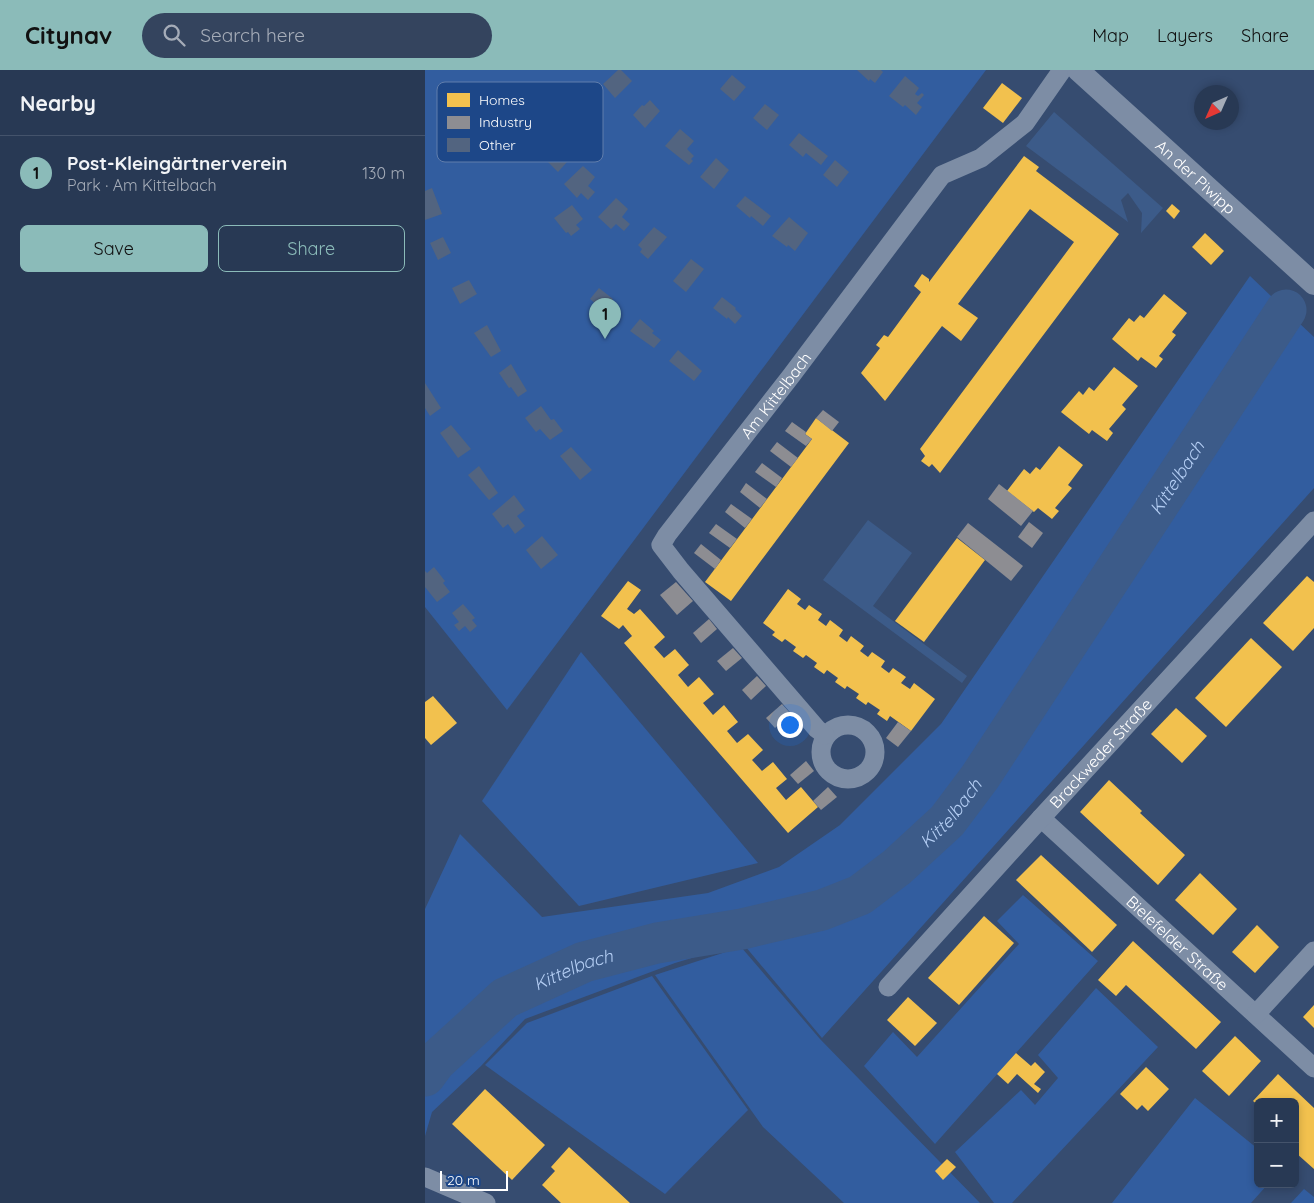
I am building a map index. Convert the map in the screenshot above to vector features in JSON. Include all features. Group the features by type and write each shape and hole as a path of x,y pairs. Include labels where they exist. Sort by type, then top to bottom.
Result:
{"street":[{"name":"Am Kittelbach","path":"825,735 817,729 681,571 661,545 942,175 981,158 1025,123 1062,70"},
{"name":"An der Piwipp","path":"1078,70 1314,284"},
{"name":"Brackweder Straße","path":"888,987 1314,521"},
{"name":"Bielefelder Straße","path":"1041,818 1314,1068"},
{"path":"1255,1014 1314,951"},
{"path":"425,1177 485,1203"}],"shaded area":[{"path":"425,70 986,70 507,710 425,607"},
{"path":"1054,112 1163,208 1141,233 1142,213 1128,193 1121,200 1128,222 1026,146"},
{"path":"1250,276 1297,321 987,783 869,905 675,963 525,1019 481,1066 432,1112 425,1136 425,909 460,834 542,917 708,893 779,867 840,825 941,724"},
{"path":"1299,323 1314,337 1314,488 822,1038 745,946 871,907 940,846 967,818 989,783 1120,597"},
{"path":"868,520 912,553 873,606 967,676 962,683 823,580"},
{"path":"581,652 758,863 579,906 482,801"},
{"path":"1023,895 1098,961 935,1144 864,1066 893,1032 917,1057 1019,944 997,921"},
{"path":"741,947 820,1039 980,1203 844,1203 763,1127 655,975"},
{"path":"652,976 748,1110 665,1194 485,1065 527,1023"},
{"path":"1096,988 1158,1047 1012,1203 994,1203 955,1152 1021,1090 1035,1105 1058,1078 1038,1055"},
{"path":"1195,1098 1254,1146 1254,1188 1264,1188 1251,1203 1112,1203"},
{"path":"1304,1189 1314,1197 1314,1203 1291,1203"}],"building: Homes":[{"path":"1002,83 1022,98 1003,123 983,108"},
{"path":"1024,156 1039,167 1036,171 1119,234 940,473 932,464 929,467 921,461 925,456 920,449 1074,242 1030,209 958,304 978,318 961,341 942,326 885,401 861,373 880,348 876,345 884,335 888,337 921,292 914,286 922,274 929,279 929,282"},
{"path":"1172,204 1180,211 1174,219 1166,211"},
{"path":"1205,233 1224,251 1211,265 1192,247"},
{"path":"1164,294 1187,313 1172,332 1176,335 1159,356 1163,359 1156,368 1141,357 1138,361 1112,339 1129,318 1134,322 1140,315 1144,318"},
{"path":"1114,367 1138,386 1122,405 1126,409 1109,429 1113,433 1107,441 1092,430 1089,434 1061,412 1079,391 1083,395 1089,387 1094,391"},
{"path":"816,418 849,443 731,601 705,582 812,439 805,434"},
{"path":"1059,446 1083,465 1068,485 1072,488 1055,508 1059,511 1052,519 1038,508 1034,512 1007,491 1024,469 1030,474 1036,467 1040,470"},
{"path":"957,538 985,560 924,642 895,621"},
{"path":"1307,576 1314,582 1314,628 1293,651 1263,623"},
{"path":"628,581 641,590 627,609 634,614 640,609 665,637 654,647 664,658 675,649 689,665 678,675 688,687 699,677 714,694 703,703 713,715 724,705 738,722 727,731 737,743 748,734 763,750 752,760 762,771 773,762 787,779 776,788 786,800 801,787 818,807 788,833 624,643 632,636 623,625 619,629 601,616"},
{"path":"788,589 801,599 797,604 805,610 809,605 822,614 818,620 826,626 830,620 843,630 839,636 847,642 851,636 864,646 860,651 868,657 872,652 885,661 881,667 889,673 893,668 906,677 901,683 910,689 914,683 935,699 911,731 890,716 887,721 877,714 880,710 868,702 866,705 856,698 859,694 847,686 845,689 835,682 838,678 827,670 824,674 814,667 817,663 806,655 803,658 793,651 796,647 785,639 782,642 772,635 775,632 763,623"},
{"path":"1251,638 1282,667 1226,727 1195,698"},
{"path":"433,696 457,723 431,745 425,738 425,702"},
{"path":"1176,708 1207,736 1182,763 1151,734"},
{"path":"1109,780 1142,811 1140,813 1185,855 1158,885 1080,812"},
{"path":"1041,855 1117,925 1092,952 1016,880"},
{"path":"1200,873 1237,909 1213,935 1175,900"},
{"path":"984,916 1014,943 959,1005 928,978"},
{"path":"1257,925 1279,947 1255,973 1232,952"},
{"path":"1133,941 1221,1022 1196,1049 1126,985 1116,996 1098,980"},
{"path":"908,997 937,1023 915,1046 887,1020"},
{"path":"1314,1005 1314,1028 1303,1017"},
{"path":"1235,1036 1261,1061 1229,1096 1202,1071"},
{"path":"1016,1053 1031,1066 1035,1062 1045,1072 1034,1084 1041,1089 1038,1093 1017,1074 1008,1084 997,1074"},
{"path":"1146,1067 1169,1089 1148,1111 1142,1105 1137,1110 1120,1094"},
{"path":"1278,1074 1314,1108 1314,1169 1299,1156 1299,1098 1256,1098"},
{"path":"485,1089 545,1145 512,1180 452,1124"},
{"path":"569,1147 630,1203 561,1203 542,1185 555,1171 551,1167"},
{"path":"947,1159 956,1167 943,1180 935,1171"}],"building: Industry":[{"path":"823,410 839,422 832,431 816,418"},
{"path":"792,422 812,439 806,446 785,431"},
{"path":"777,442 798,458 791,467 770,451"},
{"path":"762,463 782,478 776,487 755,472"},
{"path":"746,483 767,499 760,508 740,492"},
{"path":"999,484 1033,511 1021,526 988,499"},
{"path":"731,504 752,519 745,528 725,512"},
{"path":"1029,522 1043,533 1032,548 1018,537"},
{"path":"968,523 1023,566 1011,581 957,537"},
{"path":"716,524 737,539 730,548 709,533"},
{"path":"701,544 721,560 715,569 694,553"},
{"path":"676,582 693,601 677,615 660,595"},
{"path":"709,619 717,629 701,643 693,633"},
{"path":"733,648 742,658 726,671 717,661"},
{"path":"757,676 766,686 751,700 742,690"},
{"path":"782,704 791,714 775,728 766,718"},
{"path":"898,722 911,731 898,747 886,738"},
{"path":"806,761 814,771 798,784 790,775"},
{"path":"828,787 837,797 821,810 813,801"}],"building: Other":[{"path":"618,70 621,70 632,81 615,98 603,84"},
{"path":"857,70 881,70 883,72 875,83 870,79 869,81"},
{"path":"732,75 746,87 734,101 720,89"},
{"path":"905,76 919,88 915,94 918,96 922,93 924,95 917,103 922,107 916,115 905,105 903,107 889,96"},
{"path":"650,100 660,111 645,128 633,115 642,105 644,106"},
{"path":"765,104 779,115 767,130 753,118"},
{"path":"680,129 694,141 687,149 694,156 691,159 693,161 689,165 665,146"},
{"path":"799,133 828,156 821,165 806,153 803,157 789,145"},
{"path":"716,158 729,170 714,189 700,177"},
{"path":"835,160 849,172 837,187 823,175"},
{"path":"548,162 567,162 558,172"},
{"path":"583,166 595,177 588,186 595,192 588,200 581,193 577,198 564,184"},
{"path":"432,188 442,214 425,220 425,191"},
{"path":"745,196 771,216 763,226 736,206"},
{"path":"616,198 628,209 622,217 630,224 624,231 616,224 611,229 598,217"},
{"path":"572,205 583,219 576,225 580,229 571,236 568,232 566,233 554,218"},
{"path":"789,217 808,233 795,251 772,236"},
{"path":"654,227 667,237 648,259 640,252 642,249 638,245"},
{"path":"443,237 451,253 438,260 430,243"},
{"path":"691,259 704,269 686,292 673,281"},
{"path":"469,280 477,294 460,304 452,288"},
{"path":"599,288 613,299 604,311 590,299"},
{"path":"722,297 736,308 742,316 735,324 728,317 727,319 713,308"},
{"path":"640,319 661,340 654,348 630,331"},
{"path":"487,325 501,351 491,357 474,333"},
{"path":"678,350 702,371 694,381 669,361"},
{"path":"511,364 527,391 518,397 499,373"},
{"path":"425,383 441,408 430,416 425,408"},
{"path":"541,406 551,420 554,419 563,431 550,440 540,429 536,432 525,418"},
{"path":"451,425 471,449 458,458 440,433"},
{"path":"571,447 592,470 580,480 560,456"},
{"path":"479,466 498,493 489,500 468,475"},
{"path":"514,495 525,510 517,516 525,526 515,534 508,524 503,528 492,514"},
{"path":"542,536 558,555 541,569 526,550"},
{"path":"434,567 445,581 443,583 450,592 437,602 425,587 425,571 427,573"},
{"path":"463,604 475,618 472,620 477,626 470,632 465,626 459,631 454,625 459,622 452,613"}],"waterway":[{"name":"Kittelbach","path":"425,1076 436,1061 505,998 584,962 657,943 742,929 822,910 860,895 897,867 947,821 980,777 1286,310"}],"place":[{"name":"Post-Kleingärtnerverein","path":"605,339"}]}
